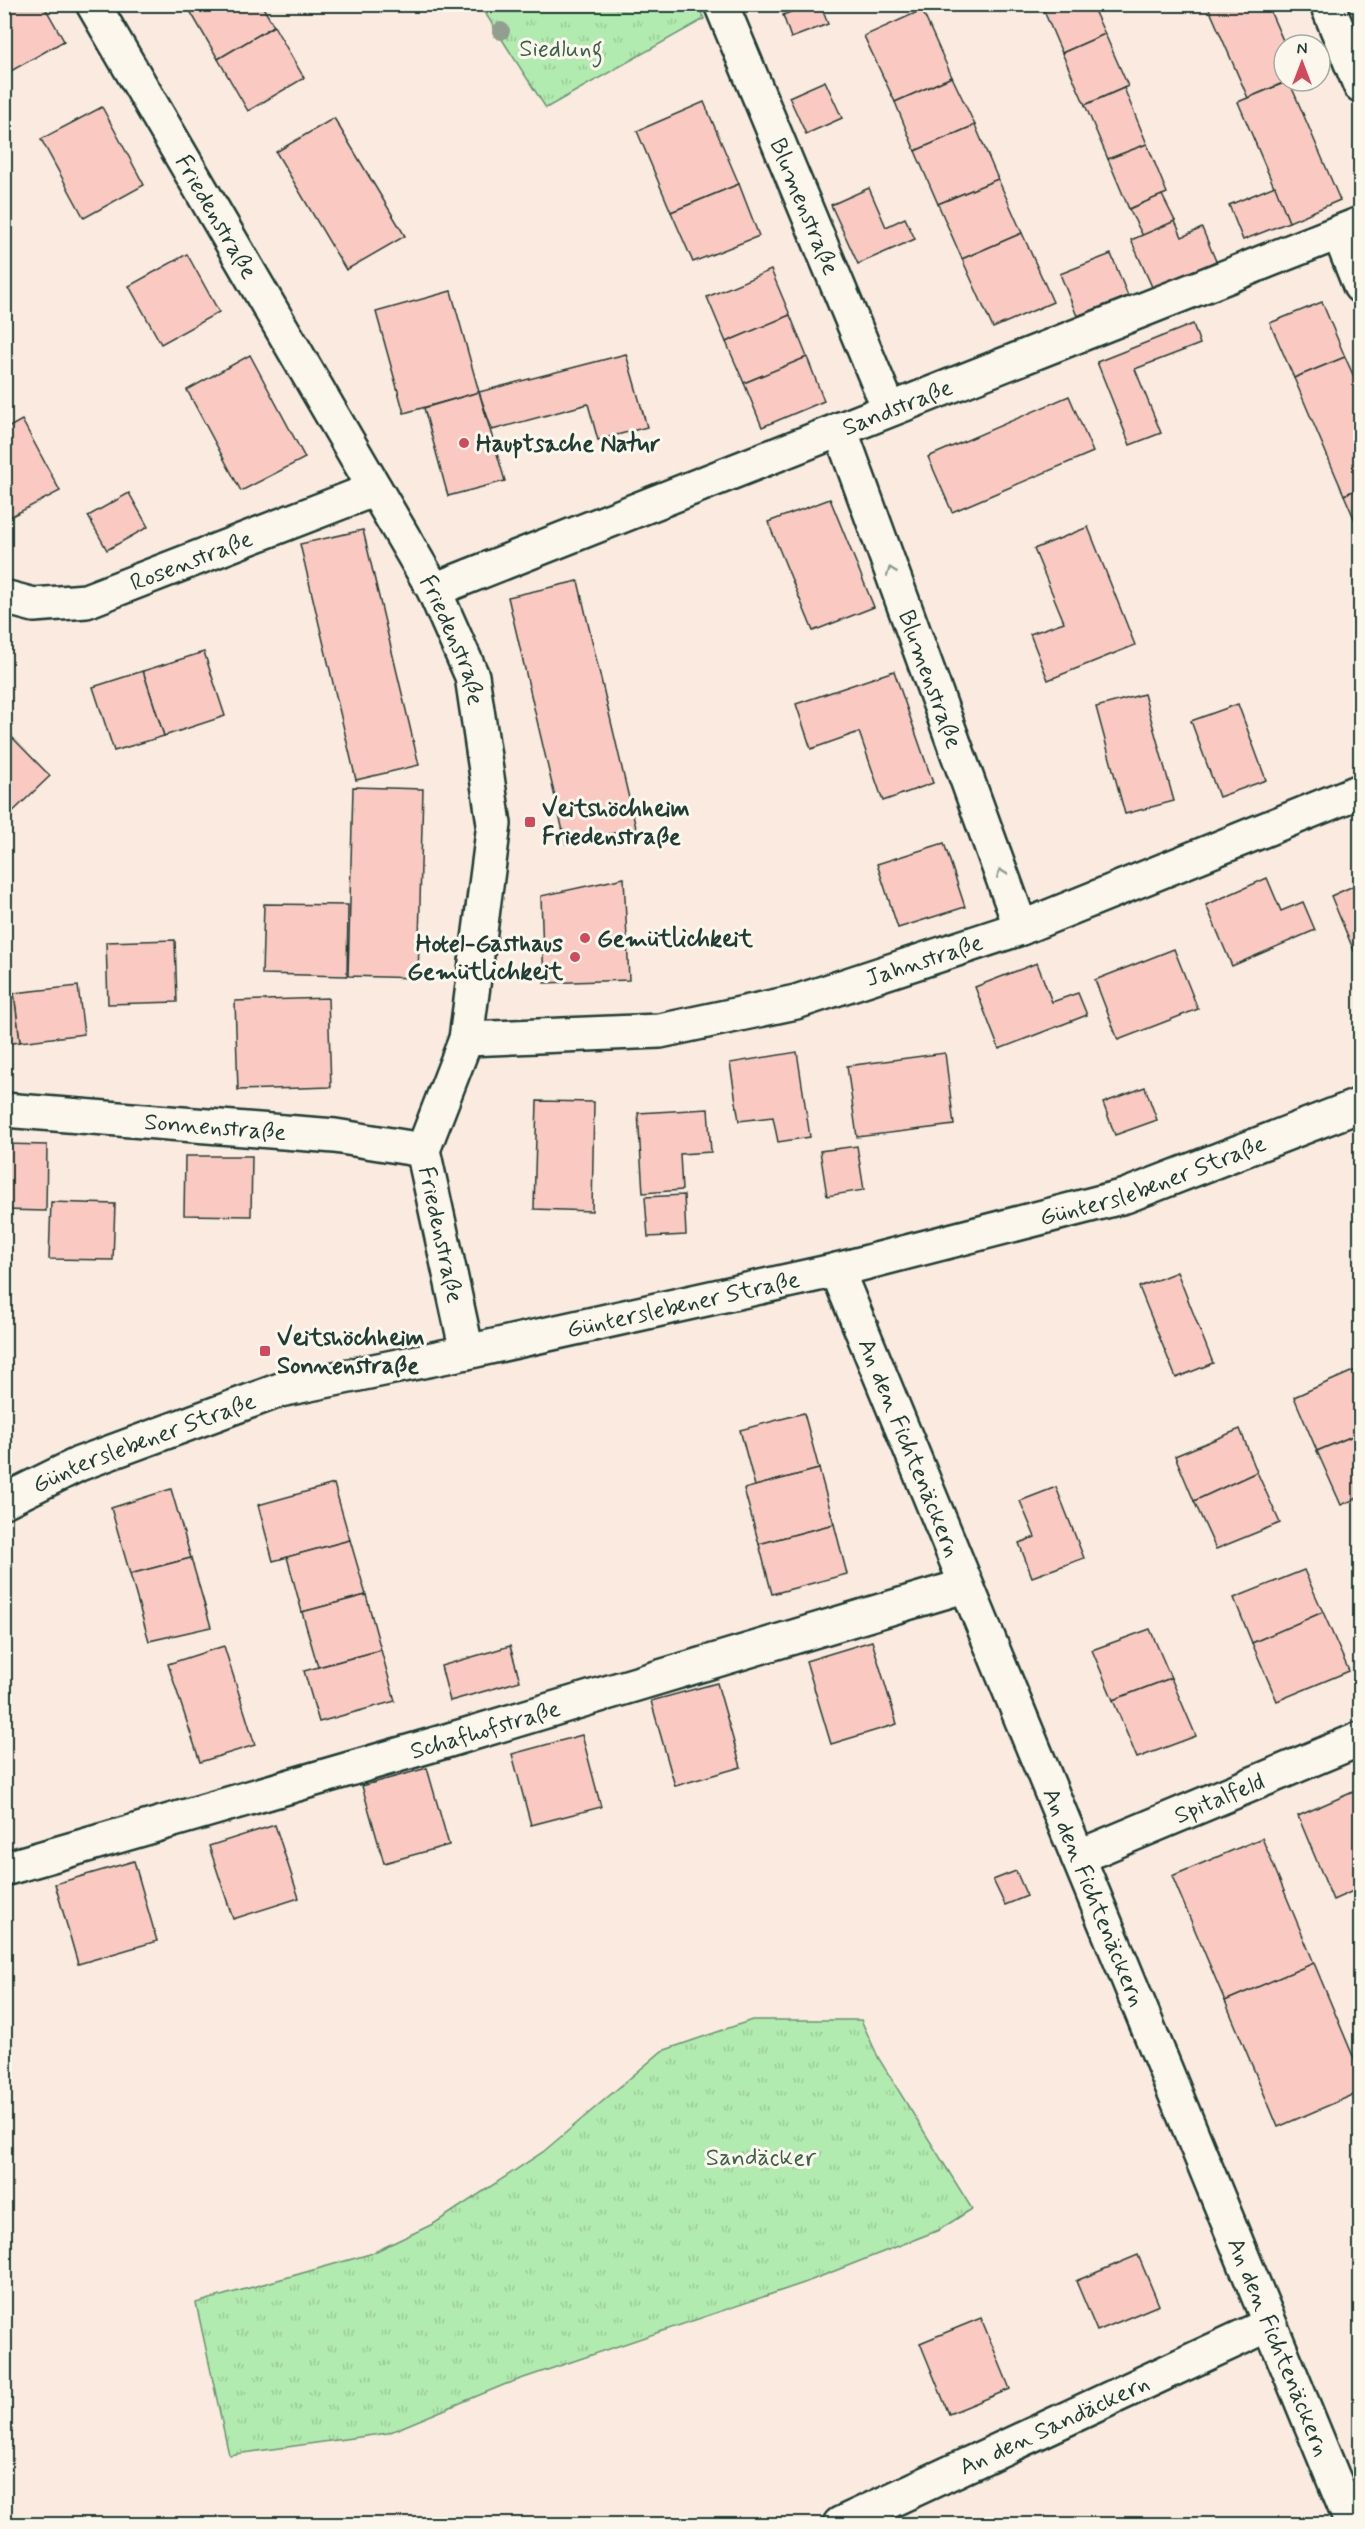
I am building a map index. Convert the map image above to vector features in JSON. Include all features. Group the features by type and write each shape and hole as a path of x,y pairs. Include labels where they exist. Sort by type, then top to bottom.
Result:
{"street":[{"name":"Friedenstraße","path":"93,4 434,590 472,676 494,824 466,1038 423,1150 467,1352"},
{"name":"Blumenstraße","path":"721,4 889,409"},
{"path":"1327,4 1360,85"},
{"name":"Sandstraße","path":"434,590 1350,229"},
{"path":"1350,229 1360,286"},
{"name":"Blumenstraße","path":"840,429 1021,928"},
{"name":"Rosenstraße","path":"4,597 34,605 86,601 375,489"},
{"name":"Jahnstraße","path":"466,1038 660,1031 796,1002 1021,928 1360,790"},
{"name":"Günterslebener Straße","path":"4,1501 80,1464 280,1390 467,1352 837,1270 1125,1196 1360,1105"},
{"name":"Sonnenstraße","path":"4,1110 335,1136 423,1150"},
{"name":"An den Fichtenäckern","path":"837,1270 964,1586 1352,2524"},
{"name":"Schafhofstraße","path":"4,1869 446,1741 964,1586"},
{"name":"Spitalfeld","path":"1078,1857 1360,1739"},
{"name":"An den Sandäckern","path":"840,2524 1268,2325"}],"green space":[{"name":"Siedlung","path":"480,5 698,5 704,19 546,108"},
{"name":"Sandäcker","path":"752,2020 861,2020 879,2059 972,2209 939,2230 804,2283 506,2384 388,2433 229,2455 196,2303 370,2254 435,2223 543,2152 662,2051"}],"building":[{"path":"4,4 43,4 64,41 4,75"},
{"path":"186,4 261,4 274,26 218,59"},
{"path":"811,4 820,4 828,24 791,38 783,15"},
{"path":"1041,4 1091,4 1105,34 1062,53"},
{"path":"1207,4 1267,4 1280,33 1272,33 1272,88 1248,98"},
{"path":"922,10 952,77 895,102 864,36"},
{"path":"274,26 304,78 248,111 218,59"},
{"path":"1105,34 1128,86 1085,105 1062,53"},
{"path":"952,77 975,125 915,151 895,102"},
{"path":"825,81 842,118 806,134 789,97"},
{"path":"1124,88 1147,144 1108,159 1085,105"},
{"path":"1272,88 1272,93 1294,93 1340,200 1289,222 1238,102"},
{"path":"704,102 739,184 671,212 637,131"},
{"path":"102,107 144,185 84,218 41,139"},
{"path":"334,118 405,236 346,270 276,152"},
{"path":"975,125 998,179 938,204 915,151"},
{"path":"1147,144 1167,193 1129,209 1108,159"},
{"path":"998,179 1022,233 962,259 938,204"},
{"path":"739,184 759,236 693,262 671,212"},
{"path":"1275,186 1289,222 1243,240 1229,205"},
{"path":"869,188 886,227 905,218 915,239 858,264 831,205"},
{"path":"1162,195 1175,221 1143,236 1129,209"},
{"path":"1175,221 1182,237 1202,228 1216,261 1153,289 1131,240"},
{"path":"1022,233 1053,302 993,328 962,259"},
{"path":"187,254 219,312 161,344 129,286"},
{"path":"1111,254 1128,296 1077,316 1060,274"},
{"path":"771,270 790,315 726,342 707,297"},
{"path":"451,291 479,392 404,413 376,312"},
{"path":"1322,302 1345,357 1294,378 1270,323"},
{"path":"790,315 807,357 744,383 726,342"},
{"path":"1193,324 1200,344 1135,369 1161,433 1130,445 1097,362"},
{"path":"626,354 647,427 598,440 588,404 492,430 479,392"},
{"path":"250,355 305,458 241,491 187,390"},
{"path":"807,357 824,401 762,427 744,383"},
{"path":"1345,357 1360,390 1360,488 1344,495 1294,378"},
{"path":"479,392 505,481 448,496 424,408"},
{"path":"1069,396 1093,452 952,512 928,457"},
{"path":"22,420 60,491 4,520 4,430"},
{"path":"1360,488 1360,532 1344,495"},
{"path":"129,493 148,527 107,550 88,516"},
{"path":"830,499 874,607 813,631 768,522"},
{"path":"1088,527 1135,645 1048,680 1030,634 1064,622 1034,549"},
{"path":"363,530 419,765 356,780 300,544"},
{"path":"578,581 636,828 566,844 508,597"},
{"path":"204,652 225,716 164,736 143,671"},
{"path":"143,671 164,736 114,751 93,687"},
{"path":"894,671 933,783 883,801 859,732 811,749 796,704"},
{"path":"1144,694 1174,801 1125,814 1096,707"},
{"path":"1238,704 1266,780 1219,797 1191,721"},
{"path":"4,729 50,776 4,820"},
{"path":"353,787 423,789 418,978 348,976"},
{"path":"944,843 965,907 898,928 877,864"},
{"name":"Gemütlichkeit","path":"624,878 629,980 544,983 541,896"},
{"path":"1267,878 1281,911 1303,902 1315,930 1232,966 1206,905"},
{"path":"1360,883 1360,949 1354,951 1331,896"},
{"path":"264,904 348,905 347,976 262,974"},
{"path":"175,940 177,1002 108,1004 106,942"},
{"path":"1174,949 1198,1009 1118,1040 1095,980"},
{"path":"1037,963 1052,1002 1078,993 1087,1015 999,1049 975,987"},
{"path":"78,986 84,1034 20,1042 14,993"},
{"path":"14,993 20,1042 4,1044 4,994"},
{"path":"328,998 331,1087 238,1090 235,1001"},
{"path":"797,1052 810,1137 778,1142 773,1117 739,1121 730,1063"},
{"path":"945,1053 954,1125 857,1137 847,1066"},
{"path":"1145,1087 1157,1120 1115,1135 1103,1103"},
{"path":"537,1101 594,1102 592,1211 534,1209"},
{"path":"708,1109 711,1152 680,1154 682,1190 643,1193 638,1113"},
{"path":"4,1144 47,1145 46,1211 4,1210"},
{"path":"857,1146 864,1190 827,1196 820,1151"},
{"path":"185,1156 252,1156 251,1216 184,1215"},
{"path":"684,1195 686,1235 648,1237 645,1197"},
{"path":"51,1202 115,1204 113,1260 49,1259"},
{"path":"1177,1272 1213,1363 1176,1378 1139,1287"},
{"path":"1360,1368 1360,1433 1317,1451 1294,1397"},
{"path":"804,1413 819,1469 755,1486 740,1430"},
{"path":"1240,1429 1257,1472 1194,1501 1175,1456"},
{"path":"1360,1433 1360,1497 1341,1505 1317,1451"},
{"path":"819,1469 834,1524 759,1544 744,1489"},
{"path":"1257,1472 1280,1523 1216,1549 1194,1501"},
{"path":"334,1484 350,1540 273,1561 258,1505"},
{"path":"1056,1487 1084,1558 1032,1577 1019,1543 1035,1537 1020,1501"},
{"path":"171,1489 191,1558 130,1574 111,1508"},
{"path":"834,1524 847,1574 772,1594 759,1544"},
{"path":"350,1540 366,1595 302,1612 287,1557"},
{"path":"191,1558 211,1627 149,1641 130,1574"},
{"path":"1304,1570 1323,1612 1252,1643 1234,1598"},
{"path":"366,1595 381,1650 318,1667 302,1612"},
{"path":"1323,1612 1349,1671 1277,1701 1252,1643"},
{"path":"1150,1629 1171,1678 1113,1700 1092,1650"},
{"path":"872,1641 897,1724 831,1744 806,1661"},
{"path":"224,1646 255,1745 200,1762 168,1664"},
{"path":"510,1646 520,1681 450,1701 441,1666"},
{"path":"381,1650 395,1701 319,1722 304,1671"},
{"path":"1171,1678 1196,1736 1137,1758 1113,1700"},
{"path":"717,1683 741,1767 675,1786 651,1701"},
{"path":"582,1735 601,1807 531,1825 512,1754"},
{"path":"427,1768 449,1845 384,1863 362,1786"},
{"path":"1360,1789 1360,1888 1333,1900 1298,1816"},
{"path":"275,1825 299,1898 233,1919 209,1846"},
{"path":"1262,1838 1314,1963 1225,2001 1172,1876"},
{"path":"134,1861 157,1941 78,1964 55,1884"},
{"path":"1016,1871 1027,1896 1005,1905 993,1880"},
{"path":"1314,1963 1360,2073 1360,2092 1278,2127 1225,2001"},
{"path":"1138,2255 1159,2305 1097,2331 1076,2281"},
{"path":"981,2318 1010,2389 949,2414 920,2343"}],"place":[{"name":"Hauptsache Natur","path":"464,443"},
{"name":"Veitshöchheim Friedenstraße","path":"530,822"},
{"name":"Gemütlichkeit","path":"585,938"},
{"name":"Hotel-Gasthaus Gemütlichkeit","path":"575,957"},
{"name":"Veitshöchheim Sonnenstraße","path":"265,1351"}]}
